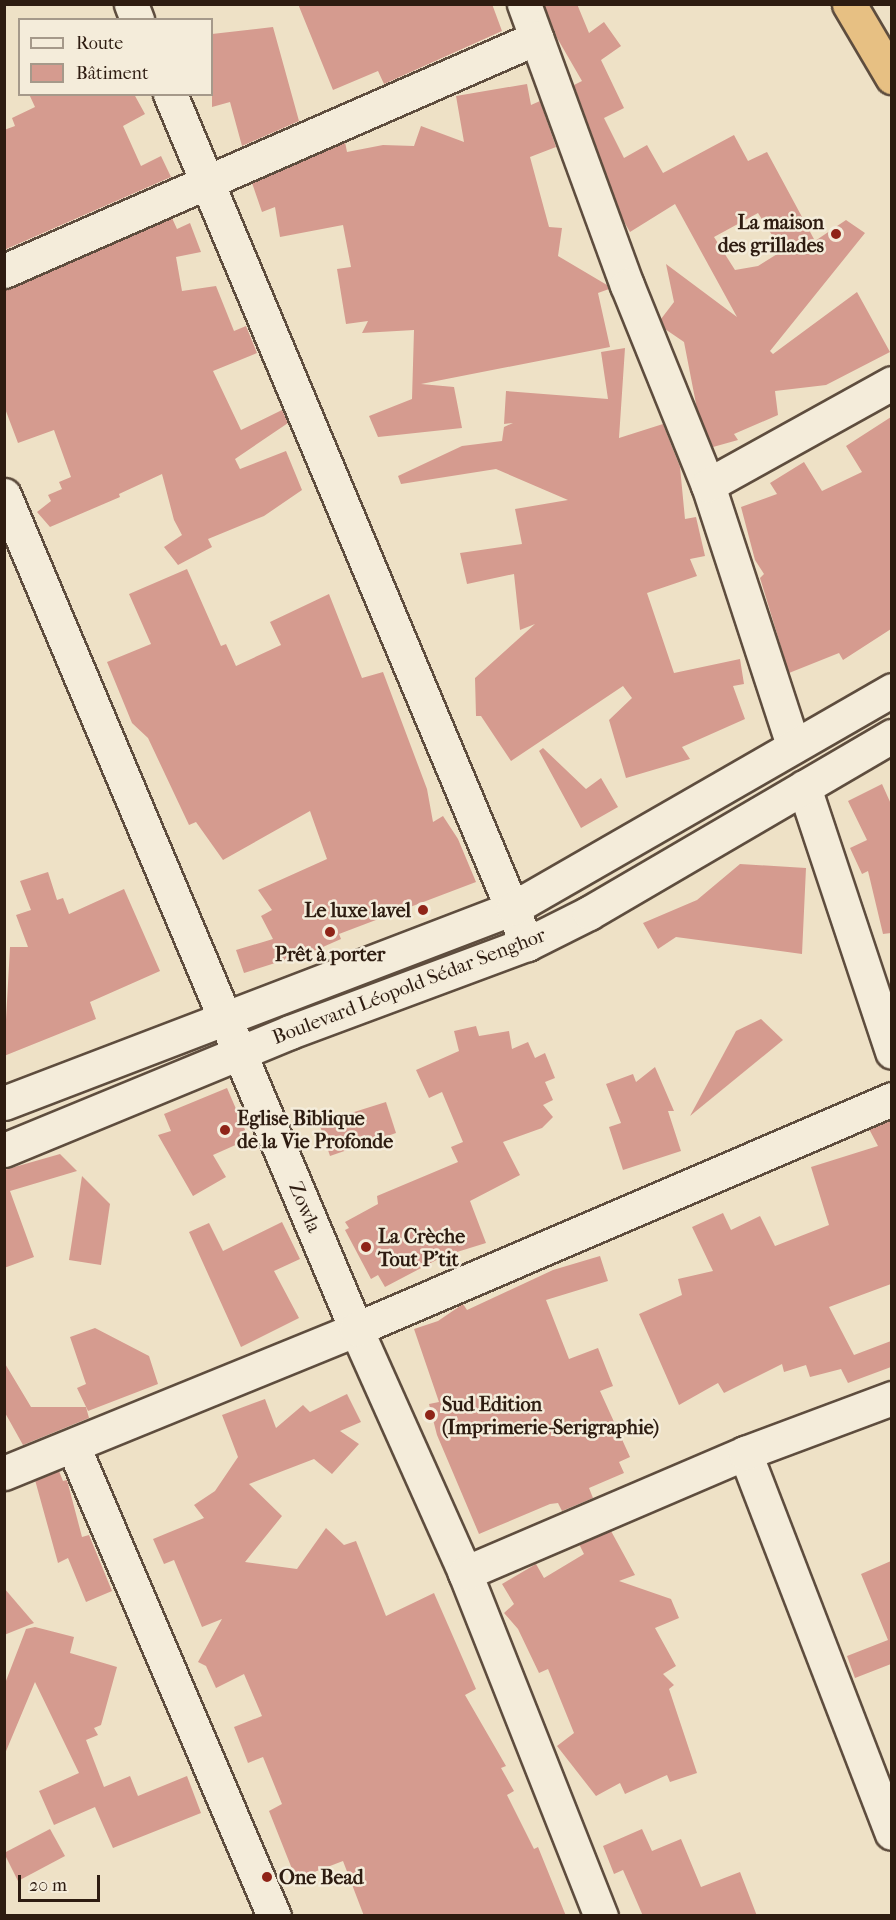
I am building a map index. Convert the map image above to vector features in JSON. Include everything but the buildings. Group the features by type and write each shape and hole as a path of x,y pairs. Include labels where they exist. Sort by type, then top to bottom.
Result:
{"highway":[{"path":"849,4 891,77"}],"street":[{"path":"524,4 627,285 708,485 793,745"},
{"path":"4,271 536,38"},
{"path":"171,96 527,944"},
{"path":"708,485 891,383"},
{"name":"Zowla","path":"4,495 356,1329 465,1573 601,1916"},
{"name":"Boulevard Léopold Sédar Senghor","path":"4,1103 225,1015 513,908 891,690"},
{"name":"Boulevard Léopold Sédar Senghor","path":"4,1150 240,1052 527,944 589,913 891,736"},
{"path":"804,787 883,996 891,1052"},
{"path":"4,1473 356,1329 891,1099"},
{"path":"465,1573 745,1453 891,1398"},
{"path":"73,1446 274,1916"},
{"path":"745,1453 889,1821"}],"place":[{"name":"La maison des grillades","path":"836,234"},
{"name":"Le luxe lavel","path":"423,910"},
{"name":"Prêt à porter","path":"330,932"},
{"name":"Eglise Biblique de la Vie Profonde","path":"225,1130"},
{"name":"La Crèche Tout P'tit","path":"366,1247"},
{"name":"Sud Edition (Imprimerie-Serigraphie)","path":"430,1415"},
{"name":"One Bead","path":"267,1877"}]}
